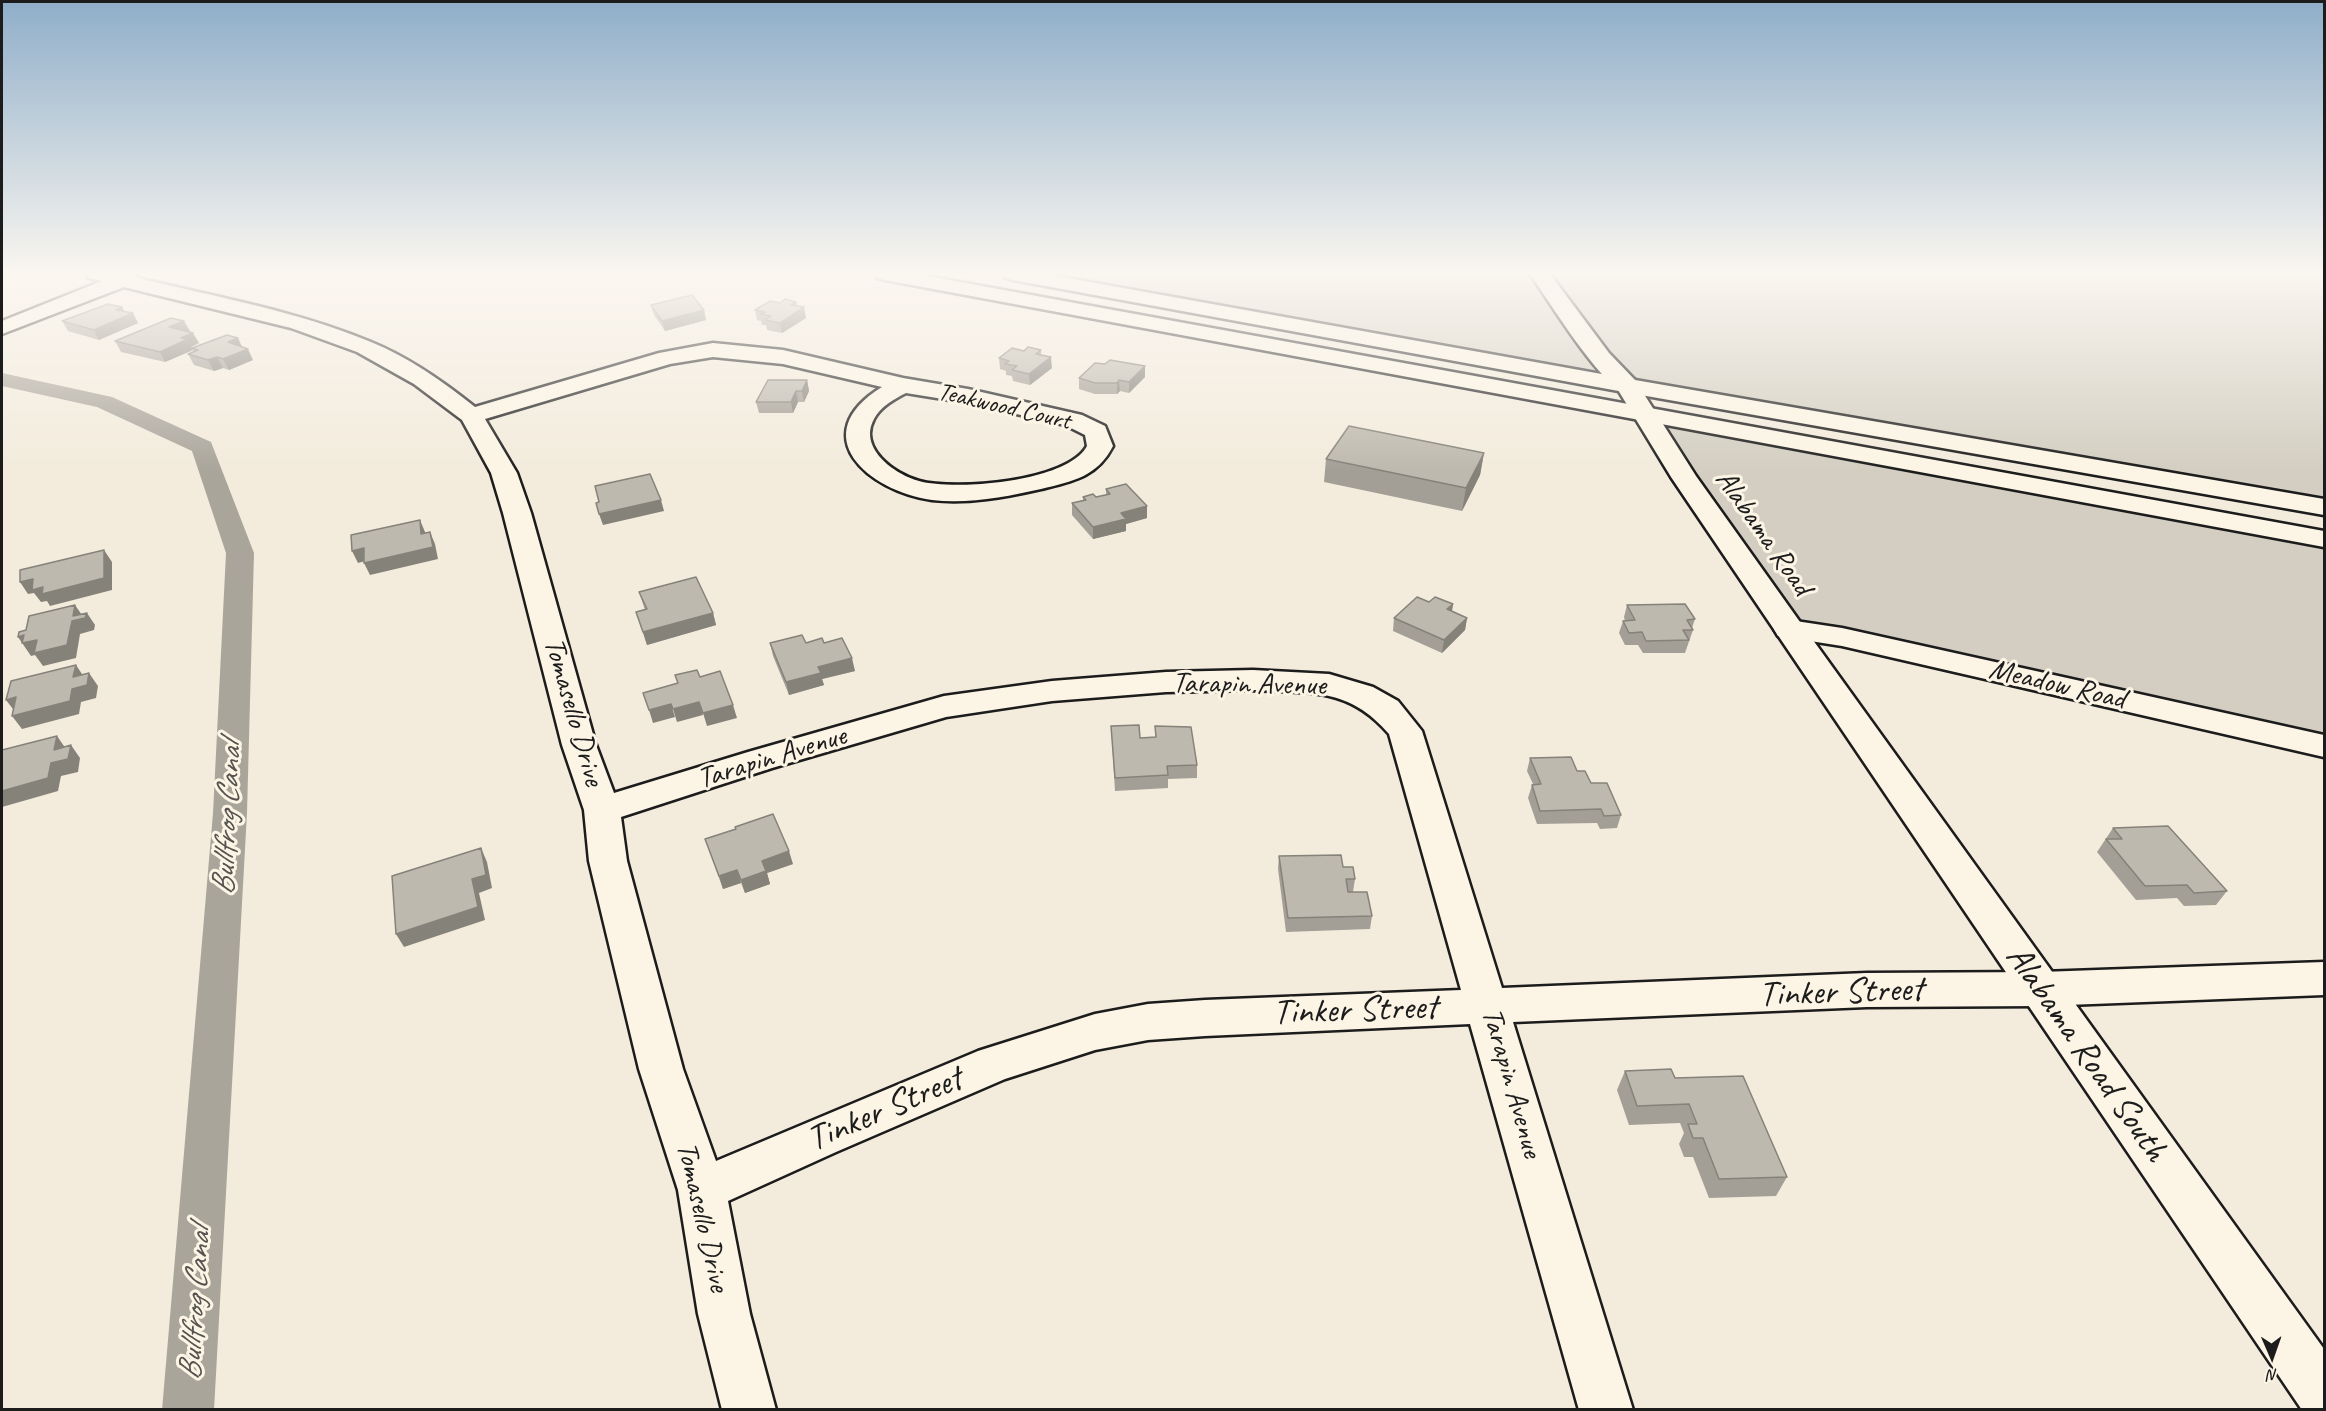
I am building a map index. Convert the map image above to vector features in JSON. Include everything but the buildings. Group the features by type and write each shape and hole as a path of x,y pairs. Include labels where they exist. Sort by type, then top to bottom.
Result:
{"main road":[{"name":"Tomasello Drive","path":"345,340 365,347 422,379 471,416 504,473 579,745 602,810 608,861 662,1069 702,1190 724,1314 748,1410"},
{"path":"1242,340 2325,539"},
{"path":"1377,340 2325,507"},
{"path":"1588,340 1601,358 1627,385"},
{"path":"471,416 667,358 713,350 783,357 903,385"},
{"name":"Teakwood Court","path":"903,385 968,396 1073,420 1095,431 1100,446 1094,458 1078,468 1052,478 993,490 953,493 900,484 881,473 869,461 858,435 861,420 871,407 903,385"},
{"name":"Alabama Road","path":"1627,385 1683,477 1849,715"},
{"name":"Meadow Road","path":"1789,629 1842,637 2325,746"},
{"name":"Tarapin Avenue","path":"602,810 760,760 944,707 1052,691 1166,682 1253,680 1329,684 1361,694 1386,709 1405,730 1606,1410"},
{"name":"Alabama Road South","path":"1849,715 2325,1394"},
{"name":"Tinker Street","path":"702,1190 820,1137 994,1064 1095,1032 1148,1022 1488,1005 1867,990 2041,989 2325,979"}],"shaded area":[{"path":"1403,340 2324,340 2324,501"},
{"path":"1662,423 2324,546 2324,748 1812,641 1696,477"}],"waterway":[{"name":"Bullfrog Canal","path":"2,380 104,402 203,447 240,553 230,813 188,1410"}]}
